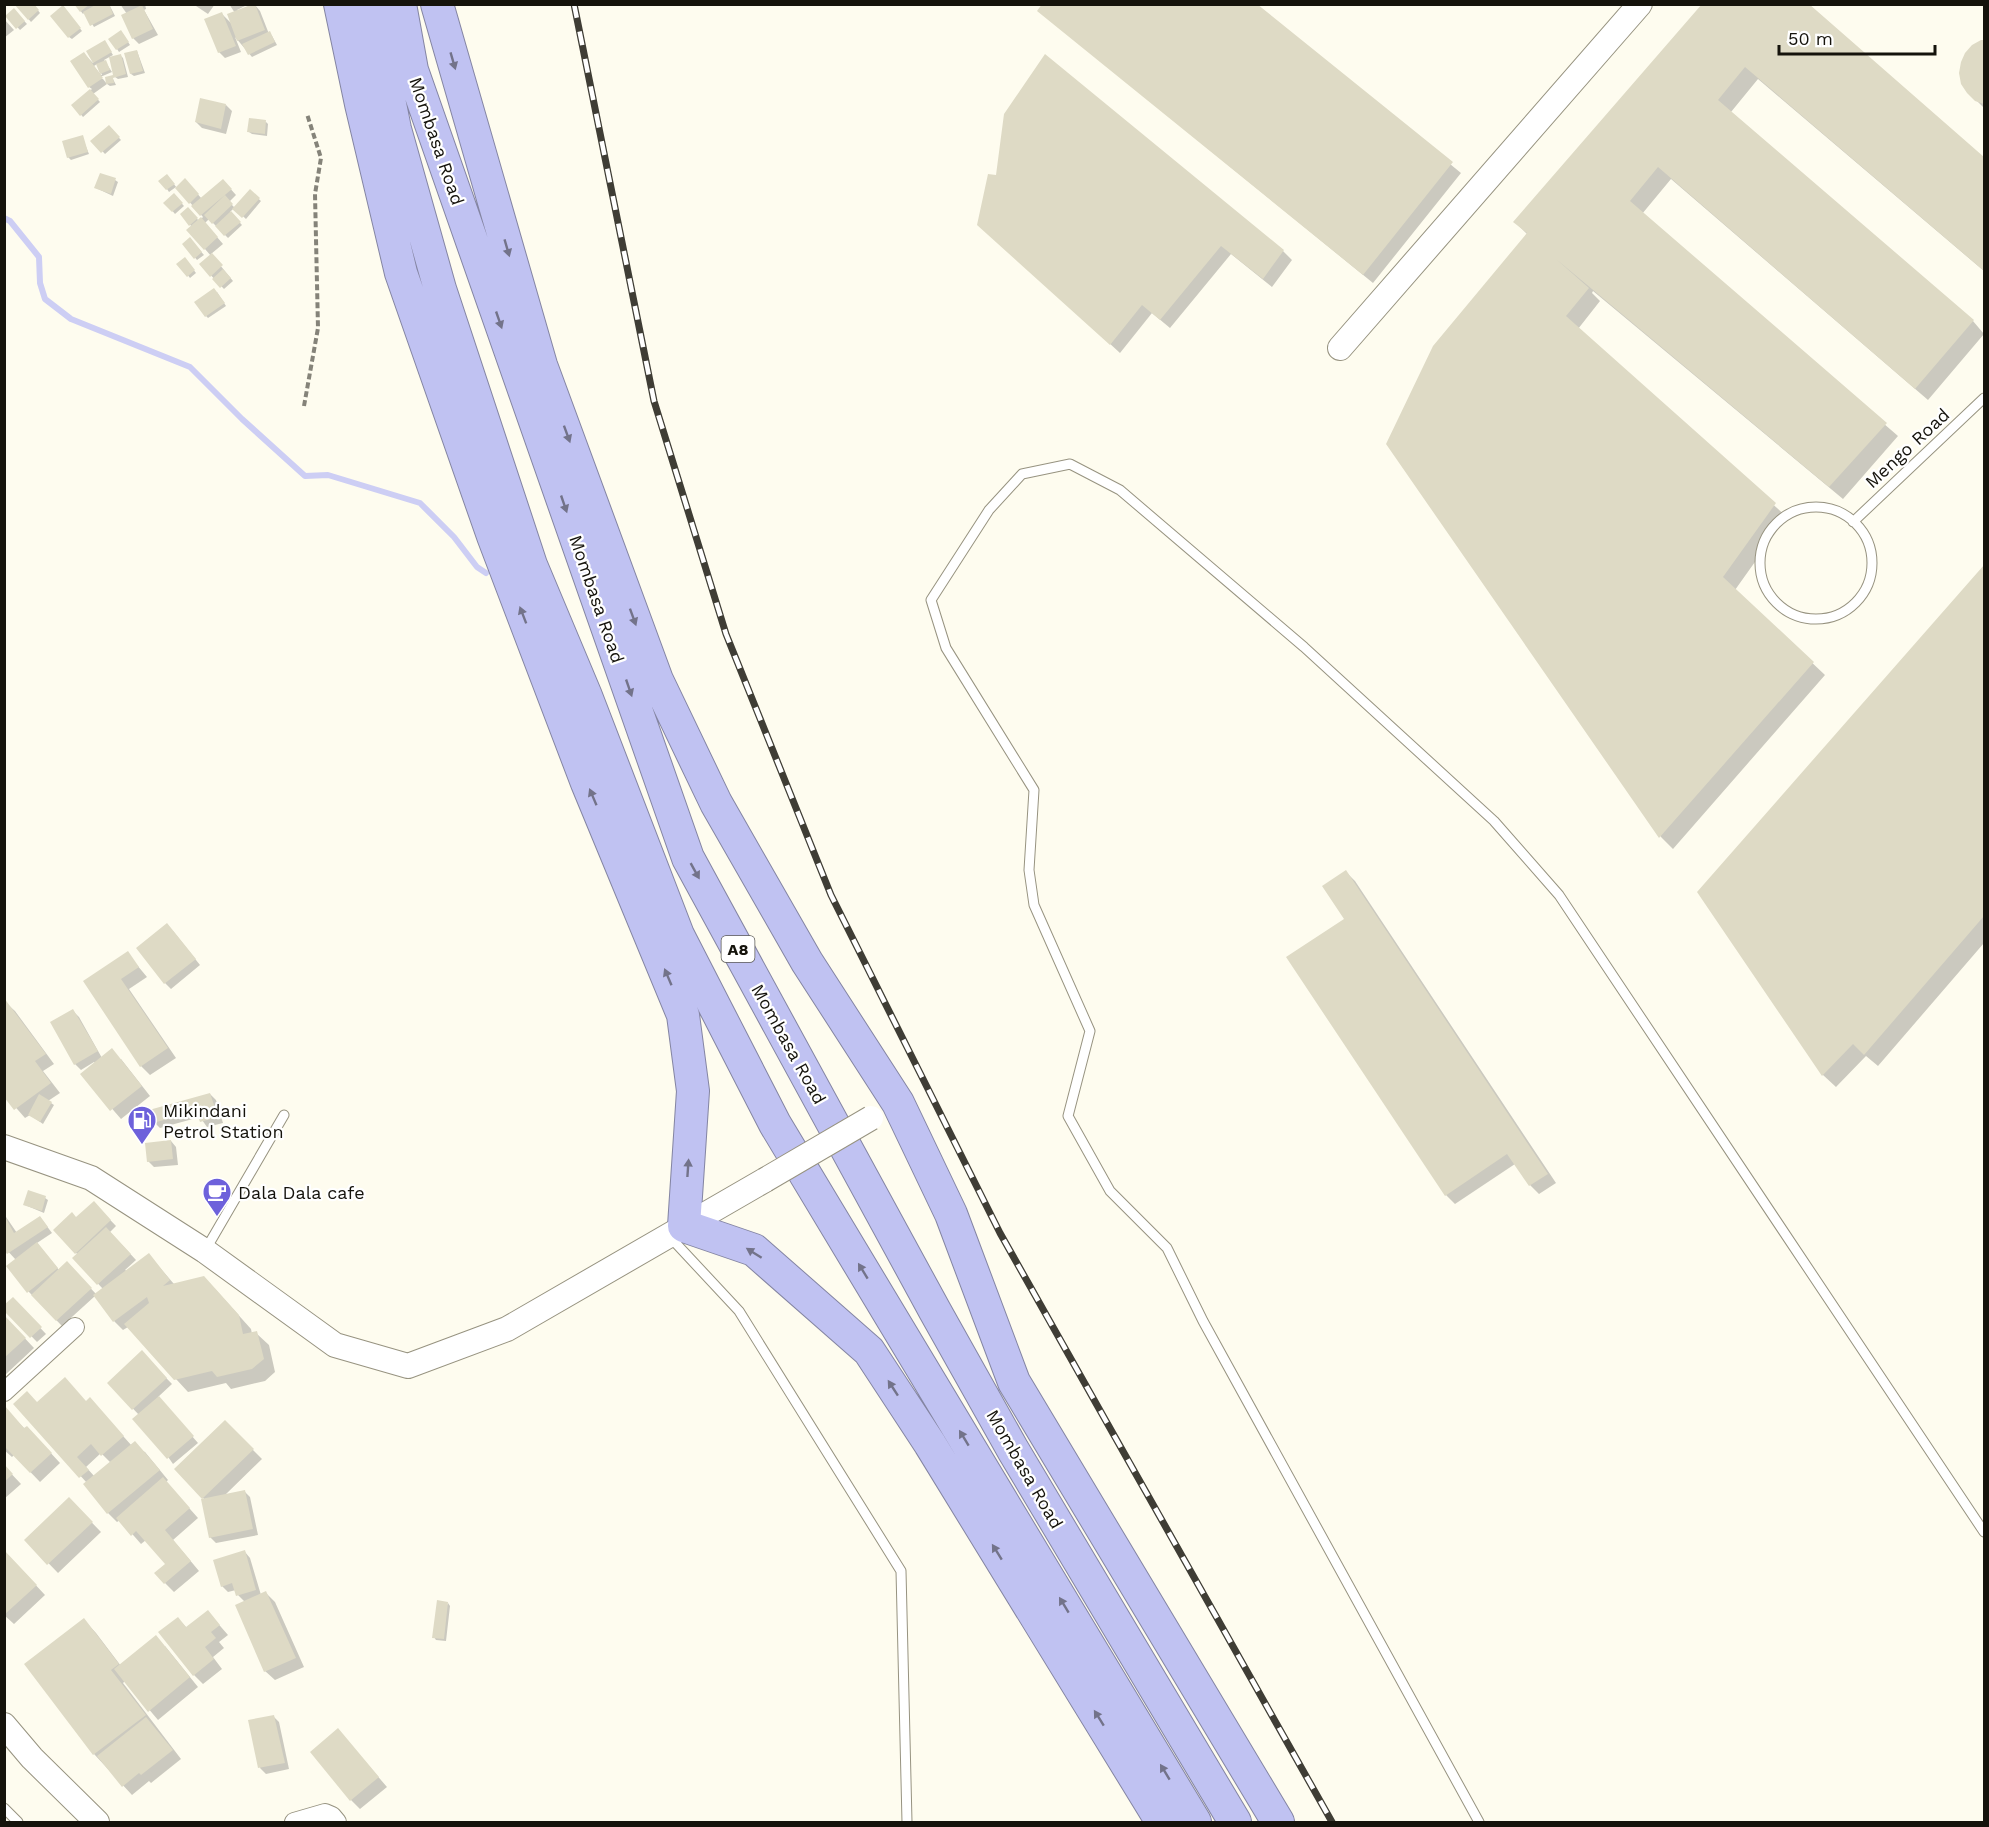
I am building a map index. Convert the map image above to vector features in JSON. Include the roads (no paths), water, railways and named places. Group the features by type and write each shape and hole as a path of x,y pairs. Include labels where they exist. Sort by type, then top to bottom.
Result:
{"highway":[{"path":"340,4 401,273 493,536 587,783 683,1015 693,1091 676,1231 754,1250 868,1351 930,1444 1162,1822"},
{"name":"Mombasa Road","path":"369,4 395,129 437,277 531,565 586,696 678,935 775,1124 1195,1822"},
{"name":"Mombasa Road","path":"400,4 412,70 688,858 1002,1430 1235,1822"},
{"path":"437,4 541,365 657,680 716,803 807,962 897,1103 951,1214 1014,1382 1278,1822"}],"street":[{"path":"1340,348 1640,4"},
{"path":"4,1147 91,1178 205,1251 335,1345 408,1366 507,1329 897,1103"},
{"path":"4,1392 75,1327"},
{"path":"4,1725 32,1758 97,1822"},
{"path":"294,1822 325,1813 337,1822"}],"lane":[{"name":"Mengo Road","path":"1853,522 1984,398"},
{"path":"1479,1822 1203,1321 1167,1248 1110,1191 1068,1116 1090,1031 1034,905 1029,870 1034,790 946,648 931,600 988,510 1022,474 1070,464 1120,490 1304,647 1494,821 1558,895 1984,1532"},
{"path":"1823,508 1842,514 1853,522 1865,537 1871,556 1869,581 1860,598 1846,611 1828,618 1810,620 1791,614 1776,603 1761,579 1760,559 1764,540 1775,524 1785,516 1803,509 1823,508"},
{"path":"205,1251 284,1115"},
{"path":"676,1231 739,1311 901,1571 908,1822"},
{"path":"4,1808 18,1822"}],"waterway":[{"path":"4,218 10,221 39,257 40,283 45,299 71,319 190,367 242,419 305,476 328,475 420,503 454,537 477,567 486,573"}],"railway":[{"path":"574,4 654,401 726,634 831,895 1000,1233 1332,1822"}],"place":[{"name":"Mikindani Petrol Station","path":"142,1146"},
{"name":"Dala Dala cafe","path":"217,1218"}]}
